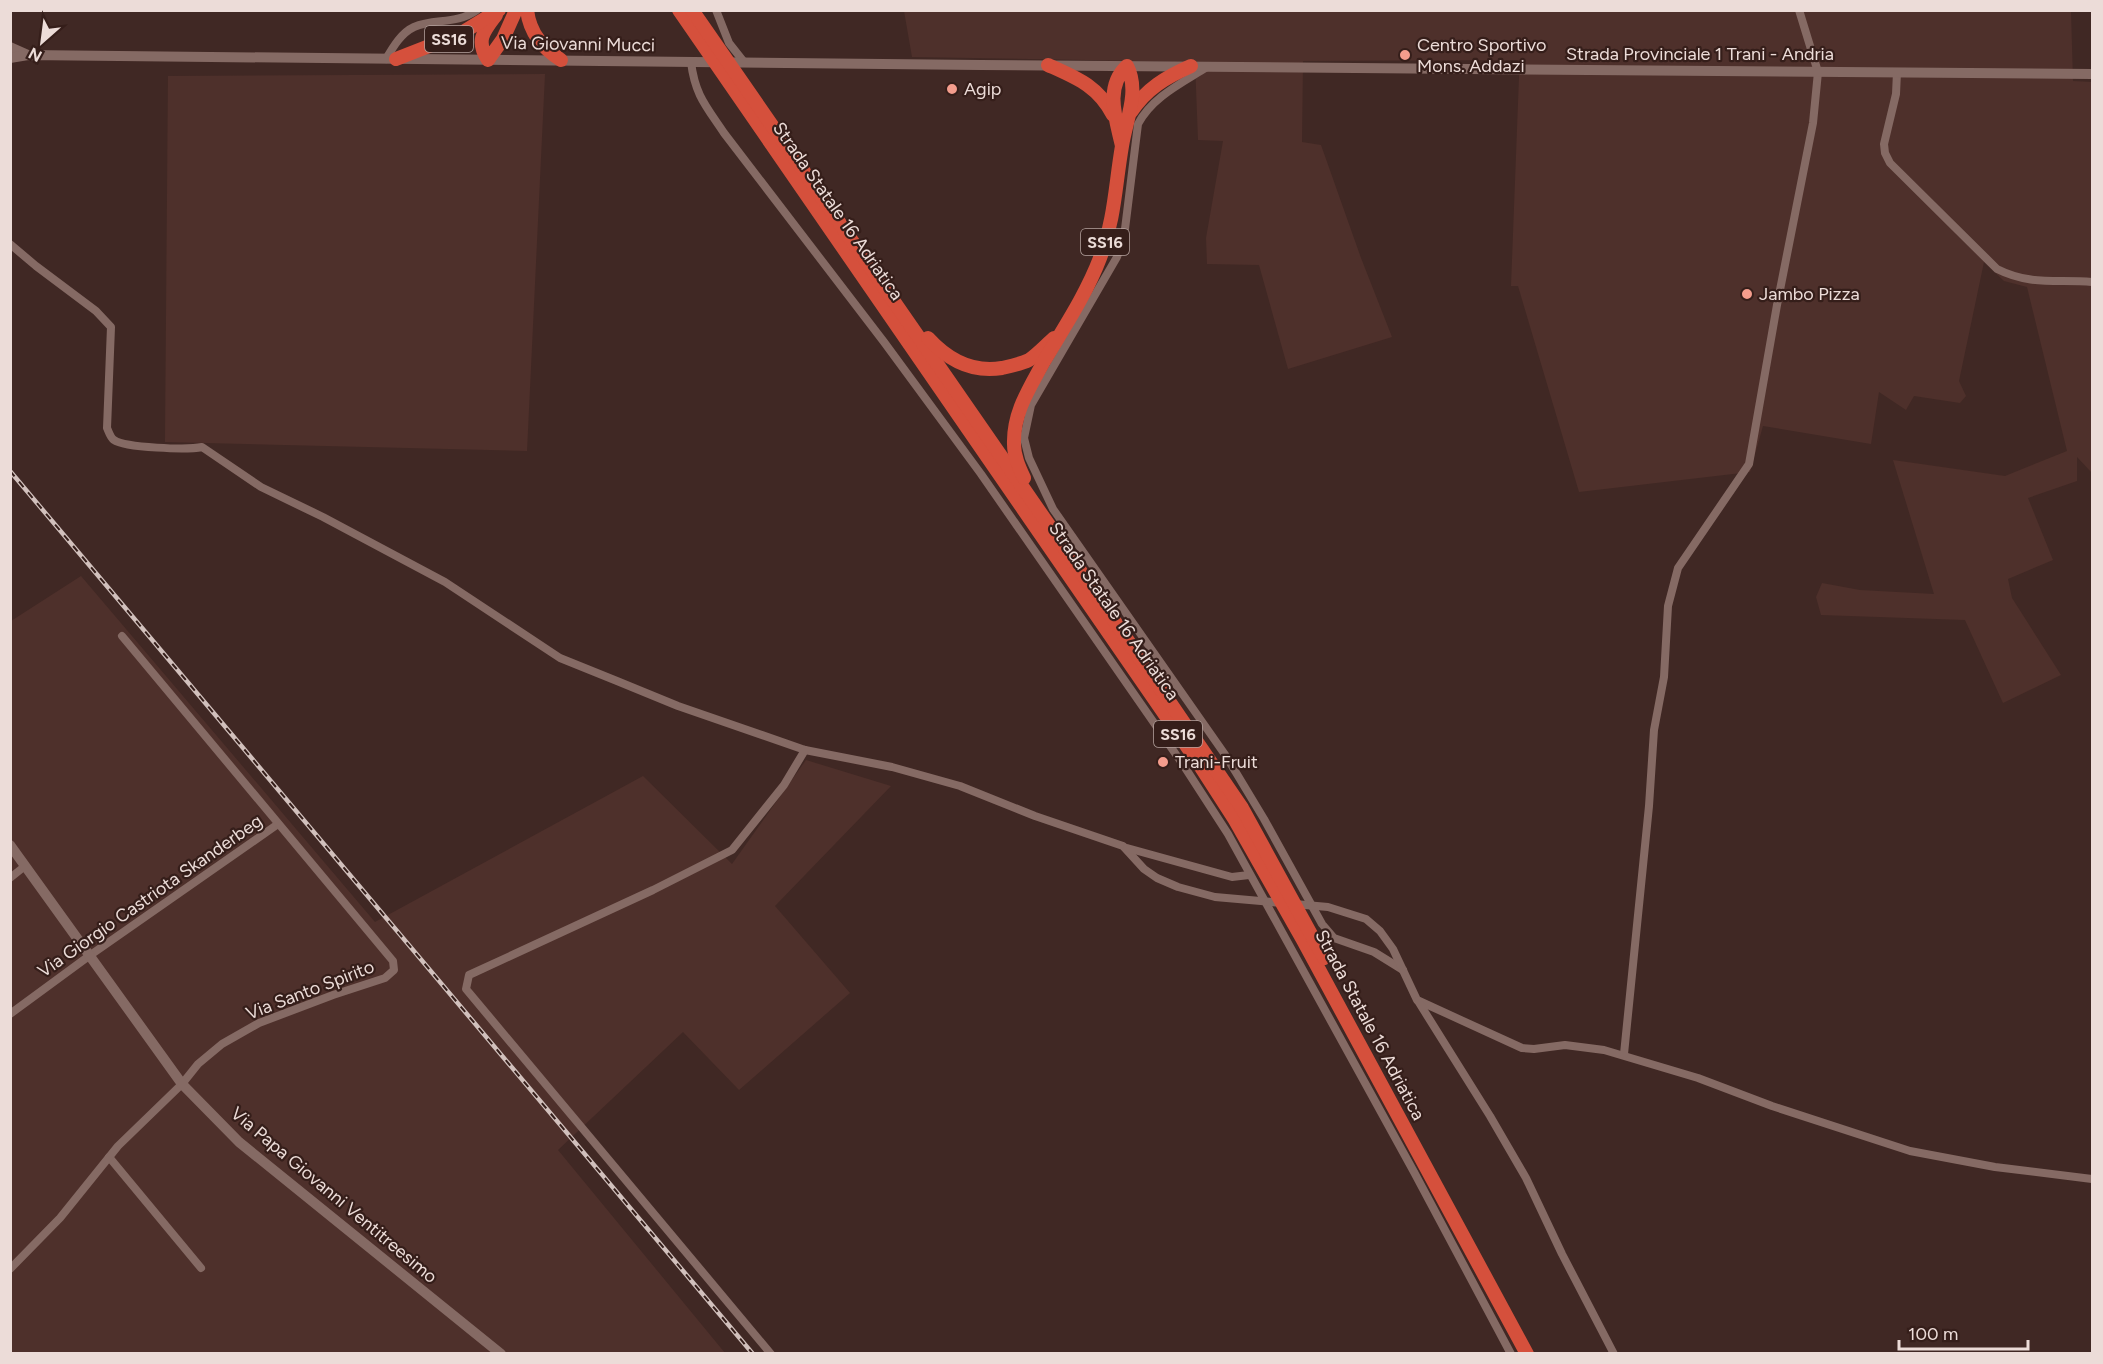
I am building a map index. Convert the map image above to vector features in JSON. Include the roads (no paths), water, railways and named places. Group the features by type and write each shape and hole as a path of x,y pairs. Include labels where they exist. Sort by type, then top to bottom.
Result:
{"highway":[{"name":"SS16","path":"391,59 460,34 499,10"},
{"name":"SS16","path":"499,10 483,33 482,51 488,60 503,39 516,10"},
{"path":"528,10 534,34 543,48 561,60"},
{"name":"Strada Statale 16 Adriatica","path":"682,12 850,240 1242,808 1536,1353"},
{"name":"SS16","path":"1048,66 1081,80 1101,95 1123,120"},
{"name":"SS16","path":"1053,531 1016,460 1014,444 1019,408 1099,261 1111,225 1122,146 1123,120 1113,95 1114,84 1127,66"},
{"path":"1123,120 1149,90 1169,76 1191,66"},
{"name":"Strada Statale 16 Adriatica","path":"733,80 1235,820 1303,939 1527,1353"},
{"name":"SS16","path":"850,240 881,273 926,336 939,350 956,362 974,368 994,369 1013,366 1029,360 1062,330"}],"main road":[{"path":"10,47 28,55"},
{"name":"Via Giovanni Mucci","path":"28,55 1127,66"},
{"path":"10,57 28,55"},
{"name":"Strada Provinciale 1 Trani - Andria","path":"1127,66 2092,74"},
{"name":"Via Papa Giovanni Ventitreesimo","path":"10,845 182,1084 239,1142 501,1353"}],"street":[{"path":"391,59 404,34 414,27 454,21 467,17 477,10"},
{"path":"716,10 729,43 744,62"},
{"path":"1624,1054 1649,806 1654,730 1664,677 1668,606 1678,568 1749,464 1777,305 1813,123 1818,72 1799,10"},
{"path":"691,62 693,81 700,97 724,133 884,342 981,474 1184,766 1228,834 1511,1353"},
{"path":"1208,66 1152,103 1138,124 1126,225 1117,257 1031,405 1024,438 1029,458 1053,509 1226,756 1322,924 1334,938 1374,952 1404,971"},
{"path":"1897,72 1896,94 1884,144 1890,163 1997,269 2027,281 2092,282"},
{"path":"10,244 96,311 111,327 107,428 112,439 124,445 139,447 192,449 202,447 261,487 445,582 560,658 668,702 805,750 892,767 960,786 1035,816 1139,853 1232,877 1249,874"},
{"name":"Via Santo Spirito","path":"10,1269 60,1218 118,1146 182,1084 198,1064 222,1044 259,1023 385,978 394,970 393,961 122,636"},
{"path":"771,1353 466,989 469,975 653,890 732,850 784,785 805,750"},
{"name":"Via Giorgio Castriota Skanderbeg","path":"10,1014 278,824"},
{"path":"1123,846 1144,868 1167,883 1215,897 1328,907 1366,919 1380,931 1393,949 1417,1000 1526,1178 1562,1254 1614,1353"},
{"path":"10,878 25,867"},
{"path":"1417,1000 1522,1047 1581,1046 1624,1054 1698,1078 1849,1133 1910,1151 1995,1167 2092,1179"},
{"path":"109,1157 201,1268"}],"railway":[{"path":"10,471 753,1354"}],"place":[{"name":"Centro Sportivo Mons. Addazi","path":"1405,55"},
{"name":"Agip","path":"952,89"},
{"name":"Jambo Pizza","path":"1747,294"},
{"name":"Trani-Fruit","path":"1163,762"}]}
